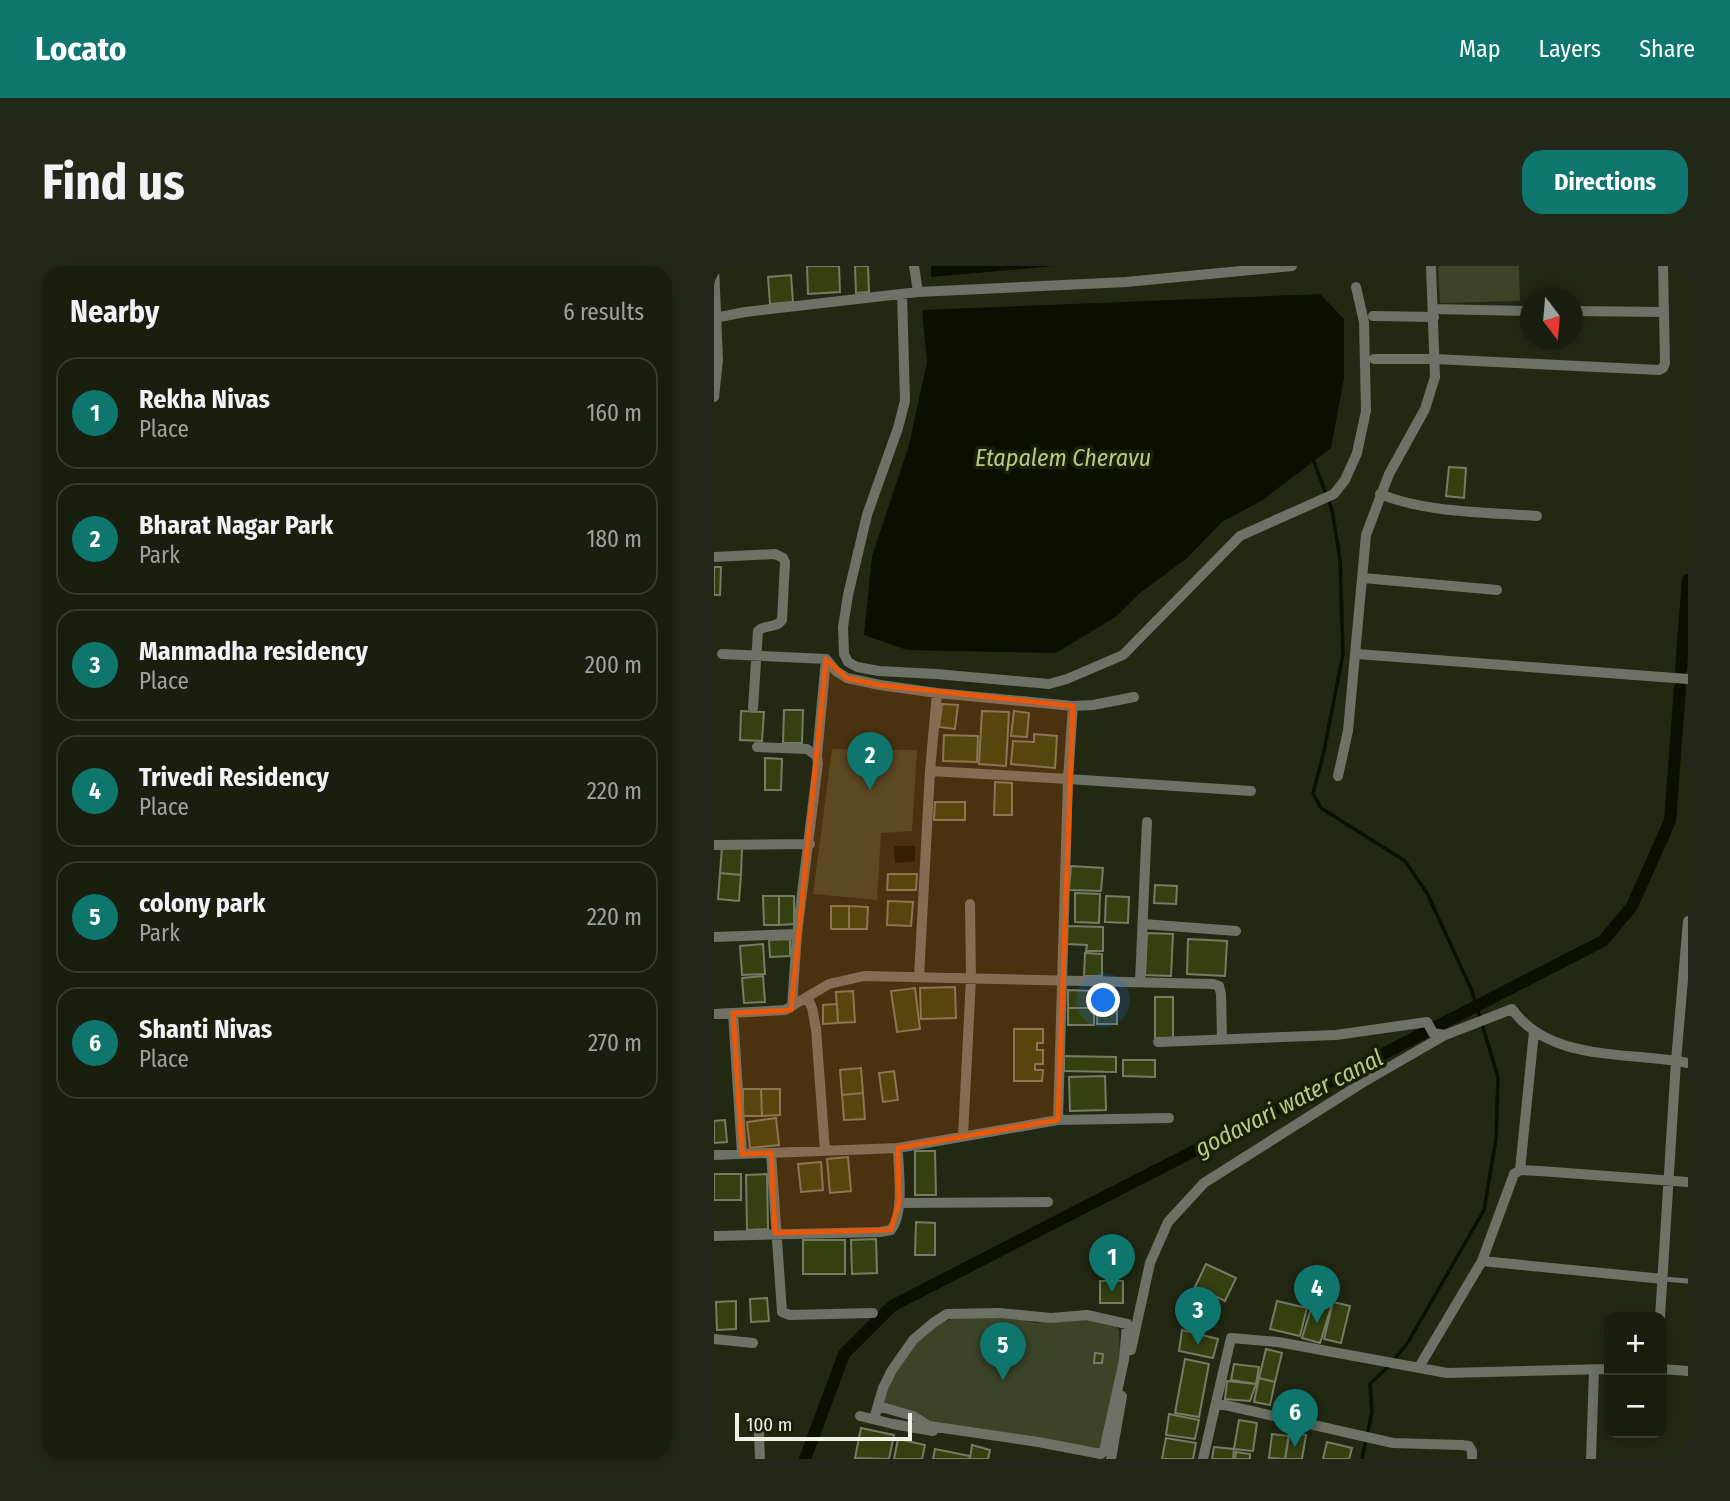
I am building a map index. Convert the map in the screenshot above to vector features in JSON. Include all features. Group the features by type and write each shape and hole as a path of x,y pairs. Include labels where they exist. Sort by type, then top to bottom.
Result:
{"street":[{"path":"714,266 718,360 714,397"},
{"path":"914,266 918,292"},
{"path":"715,318 745,312 918,292 1126,282 1292,266"},
{"path":"1338,776 1348,731 1357,654 1366,535 1389,474 1425,409 1435,377 1431,266"},
{"path":"1374,359 1435,359 1659,370 1665,363 1663,266"},
{"path":"902,294 905,401 867,515 857,555 843,627 844,654 848,662 858,667 879,671 1049,684 1068,679 1123,654 1240,536 1334,494 1357,453 1366,411 1364,322 1356,287"},
{"path":"1373,316 1520,310"},
{"path":"1583,311 1664,312"},
{"path":"1380,494 1429,507 1537,516"},
{"path":"714,557 775,554 785,562 782,620 778,625 764,627 758,631 753,708"},
{"path":"1363,578 1497,590"},
{"path":"722,654 826,659 836,671 847,678 937,693 1073,706 1134,697"},
{"path":"1357,654 1688,679"},
{"path":"792,1006 797,934 810,844 826,659"},
{"path":"919,977 937,693"},
{"path":"1058,1120 1068,779 1073,706"},
{"path":"757,747 807,749 817,756"},
{"path":"930,771 1251,791"},
{"path":"1140,982 1147,822"},
{"path":"714,845 810,844"},
{"path":"963,1136 971,978 970,904"},
{"path":"1660,1312 1675,1060 1688,921"},
{"path":"1143,924 1236,931"},
{"path":"714,937 797,934"},
{"path":"714,1014 785,1010 829,984 864,976 1140,982 1219,986 1222,995 1222,1039"},
{"path":"807,997 816,1029 825,1151"},
{"path":"1111,1459 1150,1263 1168,1222 1204,1183 1439,1034 1512,1009 1522,1024 1545,1039 1574,1048 1688,1063"},
{"path":"733,1013 742,1154"},
{"path":"1158,1042 1335,1035 1427,1022 1439,1034"},
{"path":"1520,1170 1534,1032"},
{"path":"714,1155 898,1148 1058,1120 1169,1118"},
{"path":"714,1236 891,1230 897,1219 899,1203 898,1148"},
{"path":"771,1153 782,1312 790,1315 873,1313"},
{"path":"1419,1367 1482,1261 1514,1174 1520,1170 1688,1182"},
{"path":"899,1203 1048,1202"},
{"path":"1482,1261 1663,1279"},
{"path":"874,1419 883,1388 892,1370 913,1340 947,1314 999,1313 1051,1318 1087,1315 1127,1324 1124,1360 1101,1454 1038,1442 940,1429 913,1416 878,1406"},
{"path":"1203,1459 1231,1338 1278,1342 1447,1373 1604,1369"},
{"path":"714,1339 753,1343"},
{"path":"1667,1369 1688,1371"},
{"path":"1591,1459 1594,1370"},
{"path":"1216,1404 1404,1444 1469,1446 1472,1459"},
{"path":"860,1416 1097,1459"},
{"path":"759,1434 760,1459"}],"lane":[{"path":"1663,1279 1688,1280"}],"highlighted area":[{"path":"826,659 847,678 880,685 1073,706 1058,1120 898,1148 899,1203 891,1230 775,1233 771,1153 742,1154 733,1013 791,1010"}],"green space":[{"path":"1438,266 1519,266 1520,301 1440,303"},
{"path":"832,749 917,750 912,831 881,833 877,900 813,894"},
{"path":"961,1316 1036,1323 1076,1318 1112,1323 1119,1330 1120,1359 1102,1452 934,1426 881,1405 883,1395 913,1346 933,1328"}],"water":[{"path":"931,266 1054,266 931,277"},
{"name":"Etapalem Cheravu","path":"1320,294 1344,319 1344,378 1331,448 1261,501 1222,522 1187,558 1140,593 1117,616 1056,653 907,650 864,635 872,556 909,445 927,362 922,310"},
{"path":"894,846 915,846 915,861 895,863"}],"building":[{"path":"807,266 839,266 840,292 808,294"},
{"path":"855,266 868,266 869,292 856,293"},
{"path":"791,275 793,302 770,304 768,277"},
{"path":"1449,467 1466,468 1464,498 1446,496"},
{"path":"714,567 721,567 720,595 714,595"},
{"path":"942,704 958,705 955,729 939,727"},
{"path":"784,710 803,710 802,743 783,743"},
{"path":"741,711 764,712 762,741 740,740"},
{"path":"982,711 1009,712 1006,766 979,764"},
{"path":"1014,711 1029,713 1027,737 1011,736"},
{"path":"1034,734 1057,736 1055,768 1011,764 1013,741 1034,742"},
{"path":"944,735 978,736 977,762 943,761"},
{"path":"765,758 782,759 781,790 765,790"},
{"path":"995,782 1012,783 1012,815 994,815"},
{"path":"935,802 965,802 965,820 934,820"},
{"path":"722,847 742,848 741,875 720,873"},
{"path":"1071,866 1103,868 1101,891 1069,890"},
{"path":"720,873 741,875 739,901 718,899"},
{"path":"888,874 917,874 916,890 887,890"},
{"path":"1155,885 1177,886 1176,904 1154,903"},
{"path":"1075,893 1100,894 1099,923 1075,922"},
{"path":"763,896 779,896 779,925 764,925"},
{"path":"779,896 794,896 794,924 779,925"},
{"path":"1106,896 1129,897 1128,923 1105,922"},
{"path":"888,901 913,902 911,926 887,925"},
{"path":"831,906 849,906 849,929 831,929"},
{"path":"849,906 868,907 867,929 849,929"},
{"path":"1067,926 1103,927 1103,951 1086,951 1087,945 1067,944"},
{"path":"1147,933 1173,934 1171,976 1145,975"},
{"path":"790,939 790,956 770,957 769,940"},
{"path":"1188,939 1227,941 1225,976 1187,974"},
{"path":"763,944 765,974 742,975 740,946"},
{"path":"1085,953 1102,954 1102,976 1084,976"},
{"path":"763,976 765,1002 744,1003 742,978"},
{"path":"955,987 956,1018 921,1019 920,988"},
{"path":"915,988 920,1029 897,1032 891,991"},
{"path":"1068,990 1094,991 1094,1008 1068,1008"},
{"path":"853,991 855,1022 838,1023 836,992"},
{"path":"1098,993 1117,993 1117,1024 1097,1024"},
{"path":"1155,997 1173,997 1173,1038 1155,1038"},
{"path":"837,1004 838,1023 823,1024 823,1005"},
{"path":"1068,1008 1094,1008 1094,1025 1068,1025"},
{"path":"1014,1029 1043,1029 1043,1043 1037,1043 1037,1050 1043,1050 1043,1064 1035,1064 1035,1070 1043,1070 1042,1081 1014,1081"},
{"path":"1064,1056 1116,1057 1116,1072 1064,1071"},
{"path":"1123,1060 1155,1060 1155,1077 1123,1076"},
{"path":"861,1068 863,1093 842,1095 840,1070"},
{"path":"894,1071 898,1100 883,1102 879,1073"},
{"path":"1105,1076 1106,1110 1070,1111 1069,1077"},
{"path":"743,1089 761,1089 762,1116 743,1116"},
{"path":"761,1089 780,1089 780,1115 762,1116"},
{"path":"863,1093 865,1119 844,1120 842,1095"},
{"path":"776,1118 779,1145 750,1148 747,1122"},
{"path":"725,1120 727,1142 714,1143 714,1121"},
{"path":"915,1151 935,1151 936,1195 915,1195"},
{"path":"848,1157 851,1191 830,1193 827,1159"},
{"path":"821,1162 823,1190 801,1192 798,1164"},
{"path":"714,1174 741,1174 741,1200 714,1200"},
{"path":"767,1174 768,1229 747,1230 746,1175"},
{"path":"916,1222 935,1223 935,1255 915,1255"},
{"path":"876,1239 877,1273 852,1274 851,1240"},
{"path":"803,1240 845,1240 845,1274 803,1274"},
{"path":"1206,1264 1236,1278 1225,1301 1195,1287"},
{"path":"1100,1281 1123,1281 1123,1303 1100,1303"},
{"path":"767,1298 769,1321 751,1322 750,1299"},
{"path":"736,1301 736,1329 717,1330 716,1302"},
{"path":"1277,1301 1307,1308 1300,1336 1270,1329"},
{"path":"1313,1302 1331,1307 1320,1343 1302,1338"},
{"path":"1333,1302 1350,1306 1341,1343 1324,1339"},
{"path":"1182,1330 1218,1339 1213,1358 1179,1351"},
{"path":"1266,1349 1282,1353 1275,1382 1259,1378"},
{"path":"1095,1353 1103,1354 1102,1363 1094,1363"},
{"path":"1185,1359 1209,1364 1199,1417 1175,1413"},
{"path":"1234,1364 1259,1367 1256,1384 1231,1380"},
{"path":"1259,1378 1275,1382 1270,1405 1254,1402"},
{"path":"1227,1381 1256,1384 1250,1401 1225,1399"},
{"path":"1169,1414 1199,1420 1195,1439 1166,1435"},
{"path":"1239,1420 1257,1423 1253,1451 1234,1449"},
{"path":"861,1428 894,1435 889,1459 855,1458"},
{"path":"1289,1432 1306,1435 1302,1459 1285,1459"},
{"path":"1272,1434 1289,1436 1285,1459 1269,1458"},
{"path":"1166,1438 1196,1443 1193,1459 1162,1459"},
{"path":"898,1439 925,1445 922,1459 894,1459"},
{"path":"1327,1442 1352,1448 1349,1459 1323,1459"},
{"path":"972,1445 990,1450 988,1459 970,1459"},
{"path":"1214,1447 1234,1449 1233,1459 1212,1459"},
{"path":"935,1449 970,1456 969,1459 933,1459"},
{"path":"1236,1452 1250,1454 1250,1459 1235,1459"}],"waterway":[{"path":"1314,462 1332,510 1340,559 1343,654 1313,793 1321,808 1405,861 1427,893 1472,991 1498,1077 1496,1139 1484,1210 1407,1344 1394,1360"},
{"path":"1681,669 1688,580"},
{"name":"godavari water canal","path":"805,1459 844,1354 892,1306 1603,941 1632,906 1670,821 1680,688"},
{"path":"1362,1459 1372,1412 1370,1384 1389,1366"}],"place":[{"name":"Bharat Nagar Park","path":"870,790"},
{"name":"Rekha Nivas","path":"1112,1292"},
{"name":"Trivedi Residency","path":"1317,1323"},
{"name":"Manmadha residency","path":"1198,1345"},
{"name":"colony park","path":"1003,1380"},
{"name":"Shanti Nivas","path":"1295,1447"}]}
